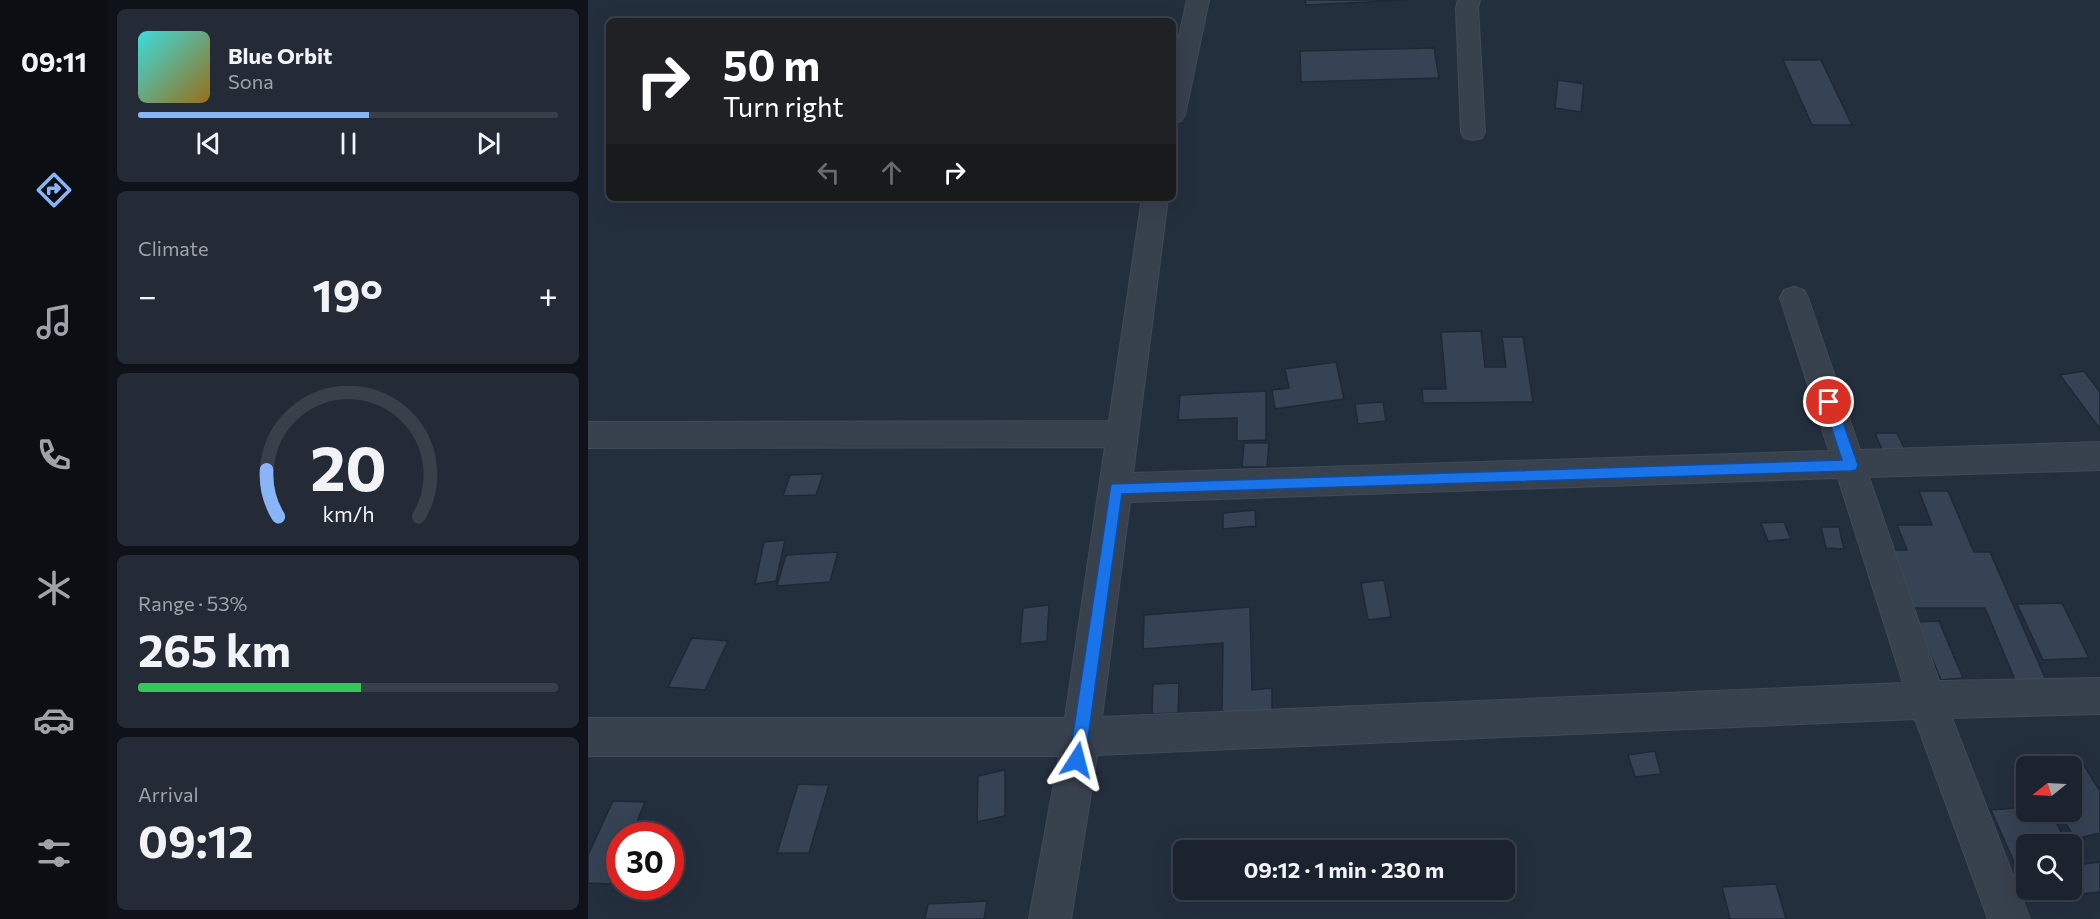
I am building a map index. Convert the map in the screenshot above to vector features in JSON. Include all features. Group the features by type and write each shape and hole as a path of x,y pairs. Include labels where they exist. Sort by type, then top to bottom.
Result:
{"street":[{"path":"1176,101 1198,0"},
{"path":"1470,0 1467,8 1473,132"},
{"path":"1050,919 1081,737 1155,201"},
{"path":"1794,298 1927,700 2008,919"},
{"path":"588,435 1123,434"},
{"path":"1116,488 2100,456"},
{"path":"588,737 1081,737 1927,700 2100,696"}],"building":[{"path":"1305,0 1409,0 1306,5"},
{"path":"1434,48 1439,78 1301,82 1300,51"},
{"path":"1783,60 1821,60 1852,125 1812,125"},
{"path":"1558,80 1584,84 1581,112 1555,108"},
{"path":"1481,331 1485,367 1506,367 1502,337 1523,337 1533,402 1423,403 1422,389 1446,389 1441,332"},
{"path":"1336,362 1344,399 1275,409 1272,390 1289,388 1285,369"},
{"path":"2084,371 2100,392 2100,429 2060,375"},
{"path":"1266,391 1266,440 1237,441 1237,418 1178,420 1180,395"},
{"path":"1383,402 1386,421 1358,424 1355,404"},
{"path":"1875,433 1897,433 1906,452 1883,452"},
{"path":"1244,443 1269,443 1267,467 1242,467"},
{"path":"823,474 816,495 783,496 790,475"},
{"path":"1919,491 1948,491 1974,552 1990,552 2046,680 2015,680 1985,608 1913,608 1891,550 1907,550 1897,525 1932,525"},
{"path":"1255,510 1256,526 1223,529 1223,513"},
{"path":"1784,522 1791,539 1768,541 1761,523"},
{"path":"1821,527 1839,527 1844,549 1826,548"},
{"path":"785,540 776,581 755,584 764,542"},
{"path":"838,552 830,582 777,586 786,555"},
{"path":"1384,580 1391,617 1368,620 1361,583"},
{"path":"2062,603 2089,658 2043,660 2017,604"},
{"path":"1049,605 1047,641 1020,644 1023,608"},
{"path":"1250,607 1252,690 1272,688 1272,711 1222,714 1223,643 1143,649 1144,615"},
{"path":"1939,621 1963,678 1941,680 1917,622"},
{"path":"692,638 728,641 705,690 668,687"},
{"path":"1179,683 1178,713 1152,714 1153,684"},
{"path":"1655,751 1661,774 1635,777 1628,755"},
{"path":"2076,753 2078,756 2062,756"},
{"path":"2082,762 2100,791 2100,833 2082,837 2082,834 2072,834 2065,822 2082,822"},
{"path":"1005,770 1005,816 977,822 978,776"},
{"path":"798,784 829,785 809,853 777,853"},
{"path":"613,801 645,802 637,822 606,822 606,884 588,883 588,855"},
{"path":"2016,808 2016,822 2056,822 2062,834 2016,834 2016,866 1991,810"},
{"path":"2100,862 2100,892 2082,894 2082,864"},
{"path":"1776,884 1786,919 1730,919 1722,887"},
{"path":"987,901 984,919 925,919 928,904"}],"route":[{"path":"1077,760 1116,488 1851,465 1829,402"}]}
